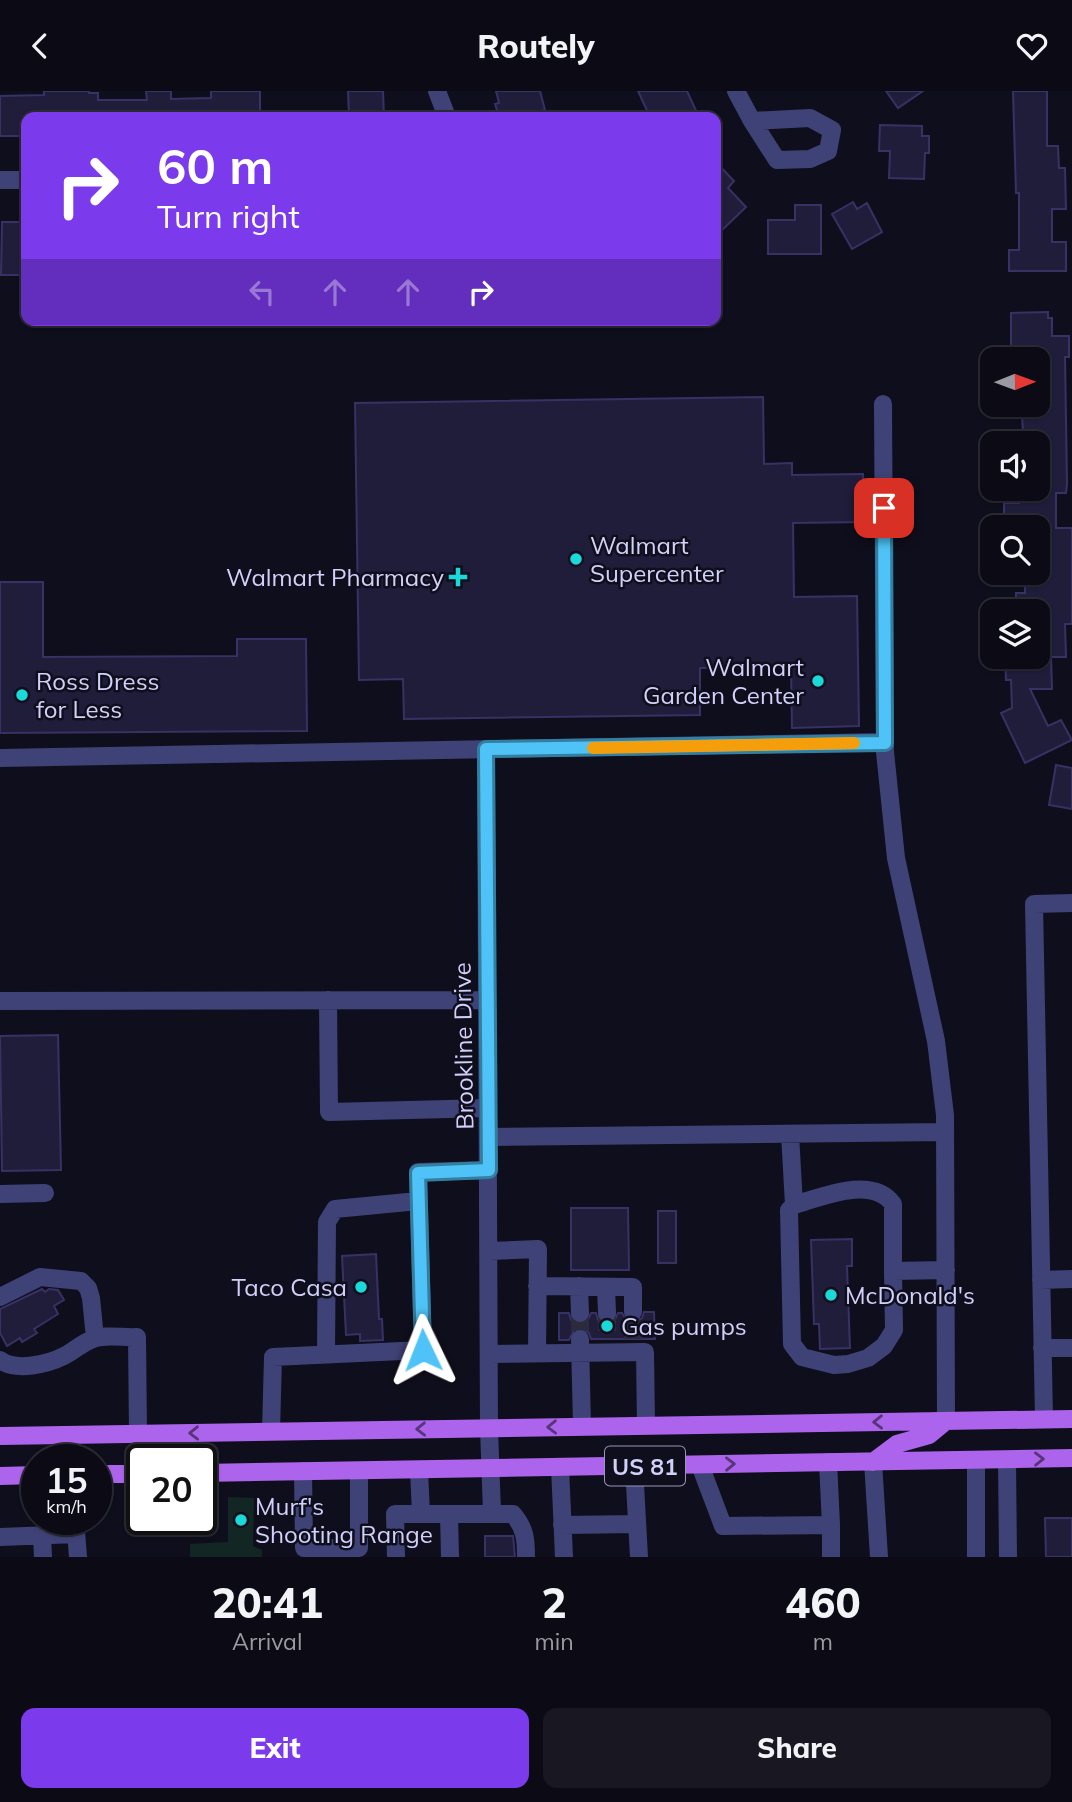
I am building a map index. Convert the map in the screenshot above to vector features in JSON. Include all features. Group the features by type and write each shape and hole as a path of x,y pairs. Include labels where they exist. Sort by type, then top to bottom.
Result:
{"main road":[{"name":"US 81","path":"0,1436 1072,1419"},
{"path":"873,1462 897,1444 929,1434 946,1421"},
{"name":"US 81","path":"217,1473 1072,1458"},
{"path":"0,1476 21,1475"}],"street":[{"path":"438,91 445,112"},
{"path":"736,91 752,121"},
{"path":"0,180 21,180"},
{"path":"883,404 885,743 896,857 936,1041 945,1115 946,1421"},
{"path":"0,758 885,743"},
{"name":"Brookline Drive","path":"486,749 489,1428 492,1513"},
{"path":"1044,1419 1034,904 1072,903"},
{"path":"328,1000 329,1112 488,1108"},
{"path":"0,1001 486,1000"},
{"path":"488,1137 945,1132"},
{"path":"790,1134 794,1205"},
{"path":"271,1431 273,1357 423,1350 418,1173 489,1170"},
{"path":"854,1190 873,1191 887,1196 893,1204 893,1271 894,1330 884,1346 867,1358 834,1366 802,1357 792,1344 789,1210 794,1205 854,1190"},
{"path":"0,1194 45,1193"},
{"path":"326,1354 327,1222 335,1209 418,1201"},
{"path":"489,1251 538,1249 537,1353"},
{"path":"893,1271 946,1270"},
{"path":"0,1297 40,1277 81,1281 88,1288 94,1338"},
{"path":"1041,1280 1072,1279"},
{"path":"537,1286 633,1287 633,1313"},
{"path":"579,1286 580,1313"},
{"path":"606,1287 607,1313"},
{"path":"0,1360 24,1365 44,1363 63,1357 94,1338 137,1338 138,1434"},
{"path":"489,1354 537,1353 580,1346 633,1345 645,1352 646,1426"},
{"path":"580,1346 582,1426"},
{"path":"1042,1348 1072,1348"},
{"path":"1007,1459 1008,1557"},
{"path":"976,1460 976,1557"},
{"path":"828,1462 831,1557"},
{"path":"873,1462 879,1557"},
{"path":"700,1465 723,1526 831,1525"},
{"path":"634,1466 639,1557"},
{"path":"561,1467 564,1557"},
{"path":"419,1470 421,1514"},
{"path":"303,1471 304,1553 359,1548 359,1471"},
{"path":"396,1557 395,1514 492,1513 513,1514 520,1522 526,1534 526,1557"},
{"path":"449,1514 450,1557"},
{"path":"562,1525 637,1524"},
{"path":"0,1537 42,1535 43,1557"},
{"path":"77,1535 78,1557"}],"green space":[{"name":"Murf's Shooting Range","path":"228,1497 254,1498 253,1546 262,1550 262,1557 190,1557 190,1544 228,1542"}],"building":[{"path":"44,91 89,91 98,93 98,100 147,100 146,91 171,91 171,99 211,98 211,91 260,91 260,112 21,112 21,136 0,136 0,96 44,95"},
{"path":"348,91 383,91 384,112 349,112"},
{"path":"496,91 540,91 545,110 497,112 495,104 499,103"},
{"path":"638,91 687,91 697,112 648,112"},
{"path":"886,91 923,91 898,108"},
{"path":"1013,91 1047,91 1047,146 1058,146 1059,168 1065,168 1066,209 1052,209 1052,242 1066,242 1066,271 1009,271 1009,250 1019,250 1019,193 1016,193"},
{"path":"880,125 922,126 922,136 929,136 924,179 889,178 890,151 879,151"},
{"path":"721,167 734,181 728,188 746,207 721,231"},
{"path":"853,202 857,209 867,203 882,232 852,249 832,214"},
{"path":"795,205 821,205 821,254 768,254 768,220 795,220"},
{"path":"2,222 21,222 21,275 1,275"},
{"path":"1048,312 1048,318 1052,318 1052,336 1069,336 1069,357 1065,357 1067,484 1066,493 1056,493 1056,528 1072,528 1072,624 1065,624 1066,657 1051,657 1052,689 1030,689 1048,726 1061,720 1072,740 1025,763 1001,713 1012,708 1011,680 1006,680 1006,669 1050,669 1050,599 1016,599 1016,593 1025,593 1025,585 1050,585 1050,515 1004,515 1004,503 1050,501 1050,431 1023,431 1022,417 1050,417 1050,347 1011,347 1011,313"},
{"name":"Walmart Supercenter","path":"763,397 764,464 792,463 792,475 863,474 864,522 793,523 794,597 857,596 859,726 792,728 791,667 700,668 700,715 404,719 403,679 359,680 355,403"},
{"path":"0,582 43,582 43,657 237,656 237,639 306,639 307,731 0,733"},
{"path":"1056,765 1072,768 1072,809 1049,805"},
{"path":"58,1035 61,1170 2,1171 0,1036"},
{"path":"571,1208 628,1208 629,1270 571,1270"},
{"path":"658,1211 676,1211 676,1263 658,1263"},
{"name":"McDonald's","path":"852,1239 852,1266 847,1266 850,1348 820,1349 819,1324 814,1324 811,1240"},
{"name":"Taco Casa","path":"376,1254 379,1319 382,1319 383,1340 360,1341 360,1334 346,1335 342,1256"},
{"path":"42,1289 45,1292 49,1289 58,1290 64,1300 54,1306 58,1314 34,1329 37,1333 22,1342 20,1338 7,1346 0,1333 0,1309"},
{"name":"Gas pumps","path":"644,1312 654,1312 655,1339 591,1339 589,1333 580,1328 574,1330 569,1340 559,1340 559,1313 569,1313 571,1320 580,1324 587,1322 591,1313 596,1313 598,1320 607,1324 614,1322 618,1313 622,1313 627,1321 634,1323 642,1318"},
{"path":"1045,1518 1072,1518 1072,1557 1046,1557"},
{"path":"485,1536 513,1536 515,1557 485,1557"}],"tunnel":[{"path":"633,1312 633,1339"},
{"path":"580,1313 580,1339"},
{"path":"607,1313 607,1339"}],"slow traffic":[{"path":"593,748 854,743"}],"place":[{"name":"Walmart Supercenter","path":"576,559"},
{"name":"Walmart Pharmacy","path":"458,577"},
{"name":"Walmart Garden Center","path":"818,681"},
{"name":"Ross Dress for Less","path":"22,695"},
{"name":"Taco Casa","path":"361,1287"},
{"name":"McDonald's","path":"831,1295"},
{"name":"Gas pumps","path":"607,1326"},
{"name":"Murf's Shooting Range","path":"241,1520"}],"route":[{"path":"423,1350 418,1173 489,1170 486,749 885,743 884,508"}]}
